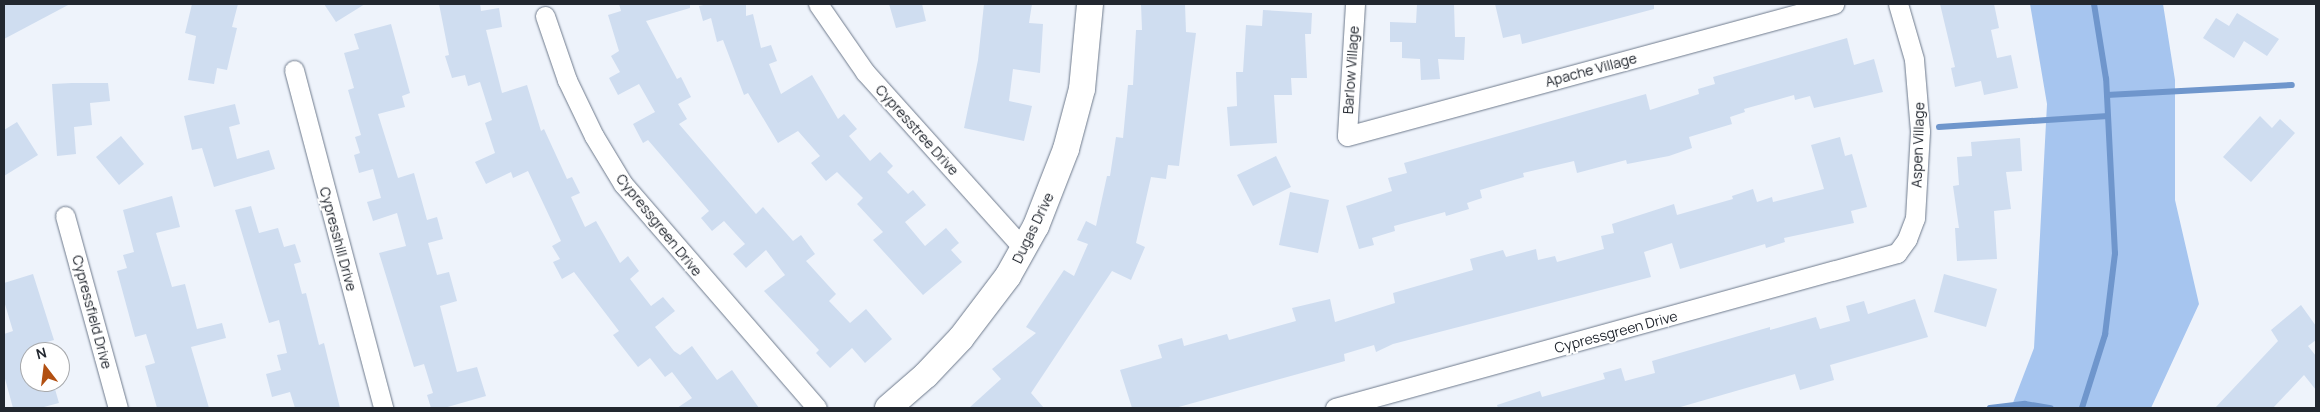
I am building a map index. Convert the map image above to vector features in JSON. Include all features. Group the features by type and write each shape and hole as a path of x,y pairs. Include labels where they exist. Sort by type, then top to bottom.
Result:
{"street":[{"name":"Cypresstree Drive","path":"818,4 865,72 1024,249"},
{"name":"Dugas Drive","path":"888,408 926,375 961,338 1024,249 1057,177 1071,132 1083,81 1090,4"},
{"name":"Barlow Village","path":"1347,136 1356,4"},
{"name":"Apache Village","path":"1347,136 1834,4"},
{"name":"Aspen Village","path":"1896,253 1907,239 1915,218 1920,131 1914,59 1898,4"},
{"name":"Cypressgreen Drive","path":"546,16 567,80 594,136 622,184 817,408"},
{"name":"Cypresshill Drive","path":"294,70 383,408"},
{"name":"Cypressfield Drive","path":"65,216 118,408"},
{"name":"Cypressgreen Drive","path":"1335,408 1896,253"}],"shaded area":[{"path":"2030,4 2163,4 2175,80 2175,200 2199,304 2151,408 2011,408 2034,348 2047,104"}],"building":[{"path":"4,4 70,4 4,39"},
{"path":"192,4 238,4 232,27 237,28 227,70 217,68 214,84 188,80 196,36 185,33"},
{"path":"324,4 365,4 336,22"},
{"path":"439,4 480,4 481,11 499,8 502,27 486,30 502,93 527,85 541,131 544,129 567,179 572,177 580,193 571,197 585,227 596,221 620,263 628,256 639,271 630,279 651,306 663,297 675,311 655,327 674,351 680,355 692,346 717,380 732,370 759,408 677,408 692,398 672,372 665,377 650,358 638,367 613,335 619,331 574,272 562,279 553,262 560,259 552,246 561,241 528,171 513,178 511,172 486,184 475,162 495,153 485,123 492,120 480,82 468,86 465,75 452,78 445,56 449,55"},
{"path":"619,4 690,4 690,8 646,21 677,79 681,77 691,97 678,104 687,119 679,124 756,214 763,207 793,241 801,235 815,254 806,261 836,294 829,301 850,323 866,309 892,339 865,363 852,348 830,368 816,353 819,350 764,291 785,275 766,250 746,268 733,254 745,244 724,221 712,231 701,218 709,211 648,140 643,143 633,124 655,112 639,84 618,95 609,78 620,72 611,56 619,51 608,15 621,11"},
{"path":"708,4 746,4 746,16 753,14 761,48 771,45 777,61 769,64 781,94 812,75 838,119 844,114 857,129 849,136 870,161 880,152 893,166 887,172 908,194 913,190 926,205 905,222 925,246 946,228 959,243 951,250 962,262 923,295 873,240 883,232 857,204 863,198 837,172 826,181 811,163 820,156 798,131 778,143 748,93 744,95 723,40 717,42 711,18 703,21 699,6"},
{"path":"889,4 922,4 926,21 896,28"},
{"path":"984,4 1032,4 1029,23 1043,24 1040,73 1013,69 1009,101 1032,106 1024,141 964,128 978,60"},
{"path":"1141,4 1185,4 1186,32 1196,33 1179,166 1168,165 1166,179 1151,177 1136,243 1145,247 1131,280 1112,271 1031,393 1044,408 969,408 1001,379 992,369 1036,333 1026,327 1064,270 1074,276 1088,244 1077,240 1086,221 1096,226 1107,176 1110,176 1116,137 1123,138 1128,85 1133,85 1136,30 1142,30"},
{"path":"1417,4 1454,4 1455,37 1465,37 1464,60 1438,59 1440,79 1421,80 1420,59 1402,58 1402,42 1390,42 1390,22 1416,23"},
{"path":"1495,4 1654,4 1654,9 1522,44 1520,34 1503,38"},
{"path":"1940,4 1994,4 1999,28 1991,30 1997,58 2011,55 2018,88 1984,95 1981,81 1955,87 1951,68 1955,67"},
{"path":"1263,10 1312,13 1311,34 1305,34 1307,78 1291,78 1292,95 1274,95 1277,143 1230,146 1227,107 1237,106 1236,72 1243,72 1246,25 1262,26"},
{"path":"2237,13 2279,39 2267,56 2244,41 2234,58 2203,38 2216,18 2229,26"},
{"path":"391,24 410,93 402,96 405,107 378,114 398,178 414,173 427,220 437,217 443,239 428,243 437,275 449,272 457,301 440,306 457,372 477,367 486,396 444,408 431,408 427,395 433,393 424,364 414,367 379,253 406,246 397,213 373,221 367,202 381,198 373,169 359,173 354,155 360,153 355,137 361,135 348,90 354,88 344,53 359,49 354,34"},
{"path":"1847,38 1854,65 1874,59 1883,92 1814,108 1810,96 1795,100 1794,95 1744,109 1745,112 1730,117 1732,124 1689,137 1692,148 1669,156 1627,164 1626,160 1577,173 1574,161 1523,173 1524,177 1480,190 1482,198 1467,203 1469,209 1446,216 1445,212 1394,226 1395,231 1372,238 1374,245 1359,249 1346,206 1392,191 1388,178 1407,173 1404,163 1646,94 1650,110 1699,94 1698,89 1715,84 1713,77"},
{"path":"108,83 110,101 90,103 92,125 74,127 76,154 57,156 52,84"},
{"path":"235,104 240,124 229,127 237,159 269,150 275,169 214,187 202,148 192,150 184,116"},
{"path":"2260,116 2272,128 2280,119 2295,133 2251,182 2223,157"},
{"path":"17,122 38,155 4,176 4,130"},
{"path":"121,136 144,164 119,185 96,157"},
{"path":"1840,137 1845,156 1852,154 1867,207 1851,211 1854,223 1784,238 1785,242 1766,248 1765,244 1680,269 1672,243 1644,252 1651,277 1393,344 1376,352 1374,345 1344,354 1345,361 1175,408 1132,408 1120,370 1162,358 1158,345 1182,338 1184,346 1227,334 1229,340 1296,321 1292,308 1330,299 1335,322 1395,303 1393,293 1473,270 1470,259 1503,250 1506,257 1536,249 1538,260 1555,256 1557,262 1604,249 1601,236 1614,233 1612,224 1674,204 1677,215 1733,199 1732,196 1753,189 1757,202 1772,197 1773,202 1824,189 1811,145"},
{"path":"2020,138 2022,171 2006,172 2011,209 1994,211 1997,259 1957,261 1955,228 1959,228 1953,186 1959,185 1957,157 1972,156 1971,142"},
{"path":"1276,156 1291,187 1253,206 1237,175"},
{"path":"1290,192 1329,200 1318,253 1279,245"},
{"path":"172,196 180,227 156,233 172,287 185,284 197,329 222,323 226,338 191,347 209,408 157,408 145,366 155,363 146,334 135,337 117,271 127,268 123,255 134,252 123,210"},
{"path":"251,206 259,233 278,228 284,247 295,244 301,262 294,264 302,294 306,293 319,345 324,343 340,408 295,408 290,392 272,397 266,374 281,370 277,355 287,353 279,320 269,323 235,210"},
{"path":"33,274 54,340 47,342 20,342 20,392 56,392 59,403 40,408 13,408 4,375 4,334 13,331 4,301 4,283"},
{"path":"1944,274 1997,289 1986,327 1934,312"},
{"path":"1915,299 1928,337 1830,365 1834,380 1800,390 1795,374 1677,408 1498,408 1497,405 1540,391 1542,397 1605,379 1603,373 1621,368 1625,381 1655,373 1652,361 1770,327 1770,330 1816,317 1820,329 1850,321 1846,306 1864,301 1868,314"},
{"path":"2301,305 2316,326 2316,340 2308,346 2316,356 2316,390 2304,375 2273,408 2215,408 2278,341 2271,330"}],"waterway":[{"path":"2082,408 2105,335 2115,254 2106,79 2094,4"},
{"path":"2107,95 2292,85"},
{"path":"1939,127 2108,116"},
{"path":"1990,408 2025,404 2051,408"}]}
